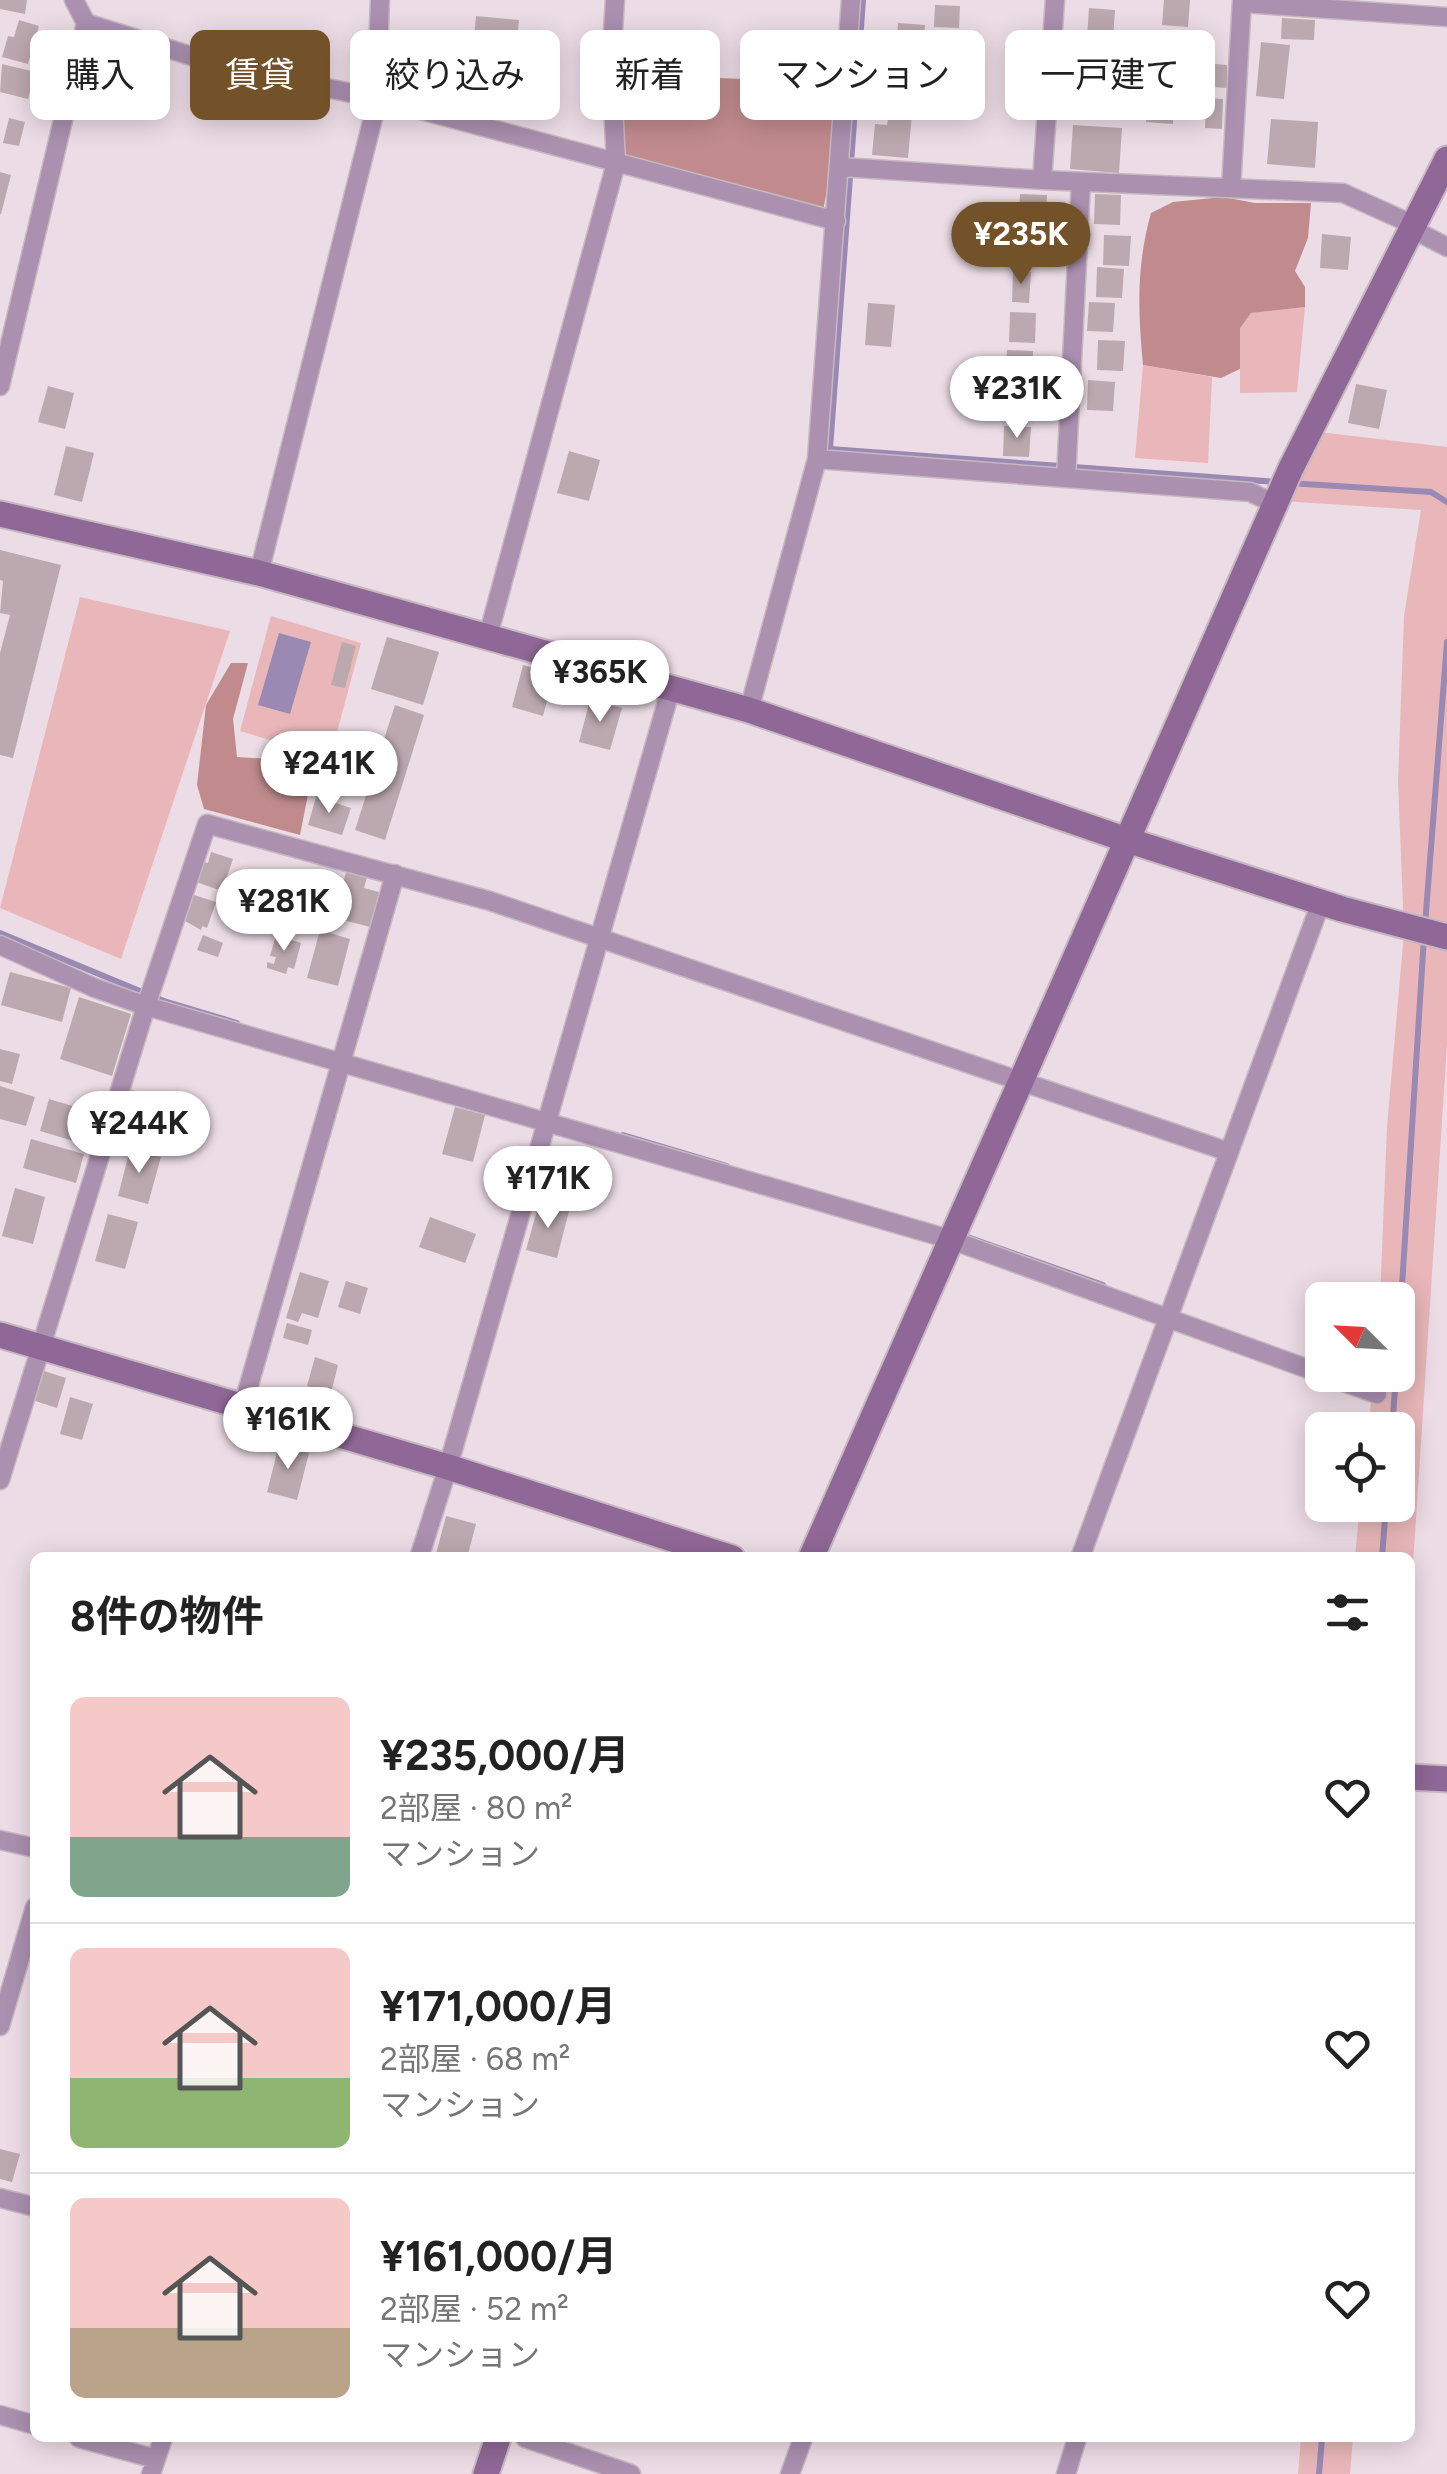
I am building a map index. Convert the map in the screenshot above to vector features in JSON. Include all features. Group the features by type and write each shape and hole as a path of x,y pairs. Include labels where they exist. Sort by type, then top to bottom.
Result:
{"street":[{"path":"73,0 86,23 233,70 350,93"},
{"path":"379,30 380,0"},
{"path":"488,636 616,163 612,62 615,0"},
{"path":"749,710 817,459 851,0"},
{"path":"1042,180 1055,0"},
{"path":"1231,188 1242,2 1447,18"},
{"path":"0,386 86,23"},
{"path":"259,574 371,120"},
{"path":"457,120 836,221"},
{"path":"814,1552 1275,504 1447,159"},
{"path":"840,168 1343,192 1447,247"},
{"path":"1066,478 1081,182"},
{"path":"817,459 1250,492 1275,504"},
{"path":"0,514 259,574 749,710 1127,840 1321,902 1447,936"},
{"path":"421,1552 672,688"},
{"path":"0,1480 206,824 490,901 1229,1152"},
{"path":"243,1406 395,874"},
{"path":"1082,1552 1321,902"},
{"path":"0,946 146,1006 950,1239 1305,1368"},
{"path":"0,1335 448,1467 713,1552"},
{"path":"1371,1392 1377,1394"},
{"path":"1415,1777 1447,1780"},
{"path":"0,1840 30,1847"},
{"path":"0,2026 30,1923"},
{"path":"0,2198 30,2206"},
{"path":"0,2415 30,2424"},
{"path":"88,2442 153,2467 162,2442"},
{"path":"486,2474 497,2442"},
{"path":"537,2442 632,2474"},
{"path":"790,2474 802,2442"},
{"path":"1066,2474 1076,2442"}],"shaded area":[{"path":"720,78 740,79 740,120 839,120 822,217 616,163 614,120 720,120"},
{"path":"1223,197 1255,203 1311,203 1308,238 1295,271 1305,287 1305,307 1251,313 1240,328 1240,369 1221,378 1143,365 1140,289 1151,213 1173,202"},
{"path":"1305,307 1297,392 1240,393 1240,320 1251,313"},
{"path":"1143,365 1212,377 1208,463 1135,458"},
{"path":"1310,431 1447,447 1447,1045 1414,1552 1355,1552 1358,1522 1415,1522 1415,1412 1370,1412 1372,1392 1415,1392 1415,1282 1381,1282 1387,1127 1404,932 1398,781 1404,616 1421,510 1266,500"},
{"path":"80,597 230,631 121,959 0,908"},
{"path":"271,616 361,643 330,758 240,731"},
{"path":"279,633 311,642 290,714 258,705"},
{"path":"231,663 248,663 233,719 237,757 286,760 313,769 300,835 204,809 197,785 206,705"},
{"path":"1301,2442 1353,2442 1350,2474 1298,2474"}],"building":[{"path":"0,0 27,0 25,14 0,9"},
{"path":"1164,0 1190,0 1188,27 1162,25"},
{"path":"935,5 960,6 959,28 934,27"},
{"path":"1089,8 1115,10 1114,30 1088,30"},
{"path":"476,16 519,20 518,30 475,30"},
{"path":"1282,18 1315,20 1314,40 1281,39"},
{"path":"19,20 39,26 38,30 30,30 28,64 2,57 8,36 14,37"},
{"path":"898,23 925,25 925,30 898,30"},
{"path":"1261,42 1290,45 1284,99 1256,96"},
{"path":"2,64 30,71 28,99 0,92"},
{"path":"1215,64 1227,65 1227,88 1215,87"},
{"path":"1215,99 1223,99 1222,129 1205,128 1205,120 1215,120"},
{"path":"9,118 25,122 19,146 3,143"},
{"path":"1271,119 1318,122 1315,168 1267,164"},
{"path":"888,120 911,120 908,158 872,155 875,124 887,125"},
{"path":"1146,120 1173,120 1173,124"},
{"path":"1073,125 1122,128 1119,173 1070,169"},
{"path":"0,172 11,175 1,214 0,214"},
{"path":"1020,194 1047,195 1045,225 1019,224"},
{"path":"1095,194 1121,195 1120,225 1094,224"},
{"path":"1018,234 1045,235 1043,265 1017,264"},
{"path":"1322,234 1351,237 1348,270 1320,268"},
{"path":"1104,235 1131,236 1129,266 1103,265"},
{"path":"1097,267 1124,269 1122,298 1096,297"},
{"path":"1013,272 1031,272 1029,303 1012,302"},
{"path":"1089,302 1115,303 1113,332 1087,331"},
{"path":"868,303 895,305 891,347 865,345"},
{"path":"1010,312 1036,313 1035,343 1009,342"},
{"path":"1098,340 1125,341 1123,371 1097,370"},
{"path":"1007,350 1033,351 1032,380 1005,379"},
{"path":"1088,380 1115,382 1113,411 1087,410"},
{"path":"1356,384 1387,390 1379,429 1348,423"},
{"path":"48,386 74,393 65,429 38,422"},
{"path":"1006,387 1032,388 1031,418 1004,417"},
{"path":"1004,426 1031,427 1029,457 1003,456"},
{"path":"66,446 94,453 82,502 54,495"},
{"path":"569,451 600,460 589,501 557,493"},
{"path":"0,550 61,565 13,758 0,755 0,653 10,615 0,613"},
{"path":"387,637 439,652 423,705 371,689"},
{"path":"342,642 356,646 345,688 331,685"},
{"path":"523,665 554,674 543,716 512,707"},
{"path":"590,700 622,708 610,750 579,742"},
{"path":"395,705 424,715 385,840 355,830"},
{"path":"316,797 351,808 342,835 308,825"},
{"path":"211,852 233,859 222,891 196,882"},
{"path":"346,872 367,877 364,888 379,892 370,927 335,918"},
{"path":"194,895 216,902 207,928 202,926 201,930 185,921"},
{"path":"320,930 350,939 338,986 307,978"},
{"path":"203,935 223,943 218,957 197,950"},
{"path":"276,935 301,943 294,969 288,967 286,974 267,968 267,962 274,964 276,957 270,956"},
{"path":"10,972 71,988 62,1022 1,1005"},
{"path":"79,997 131,1014 112,1076 60,1059"},
{"path":"0,1049 20,1054 12,1084 0,1081"},
{"path":"0,1086 35,1097 26,1126 0,1119"},
{"path":"127,1089 157,1097 145,1144 114,1136"},
{"path":"49,1099 99,1114 90,1146 40,1131"},
{"path":"455,1107 485,1115 473,1162 442,1154"},
{"path":"31,1139 84,1154 76,1183 23,1168"},
{"path":"556,1147 586,1155 573,1202 543,1194"},
{"path":"130,1149 161,1157 148,1204 118,1196"},
{"path":"15,1188 45,1197 33,1244 2,1236"},
{"path":"539,1203 569,1211 557,1258 526,1250"},
{"path":"108,1214 138,1222 125,1269 95,1261"},
{"path":"430,1217 476,1234 465,1263 419,1247"},
{"path":"300,1272 329,1281 318,1318 302,1313 298,1322 286,1318"},
{"path":"346,1281 368,1288 360,1314 338,1307"},
{"path":"287,1323 312,1330 308,1345 283,1338"},
{"path":"315,1357 338,1365 331,1393 307,1386"},
{"path":"44,1371 66,1378 57,1408 35,1401"},
{"path":"70,1397 93,1404 82,1440 60,1434"},
{"path":"279,1445 309,1453 297,1500 267,1492"},
{"path":"446,1516 476,1524 469,1552 437,1552"},
{"path":"0,2149 20,2154 12,2182 0,2179"}],"waterway":[{"path":"863,0 830,449 1277,482"},
{"path":"1289,483 1431,492 1447,502"},
{"path":"1425,925 1447,642"},
{"path":"0,933 164,1001 237,1023"},
{"path":"1402,1282 1424,937"},
{"path":"623,1135 727,1166"},
{"path":"959,1234 1103,1285"},
{"path":"1393,1412 1395,1392"},
{"path":"1382,1552 1385,1522"},
{"path":"1319,2474 1322,2442"}]}
